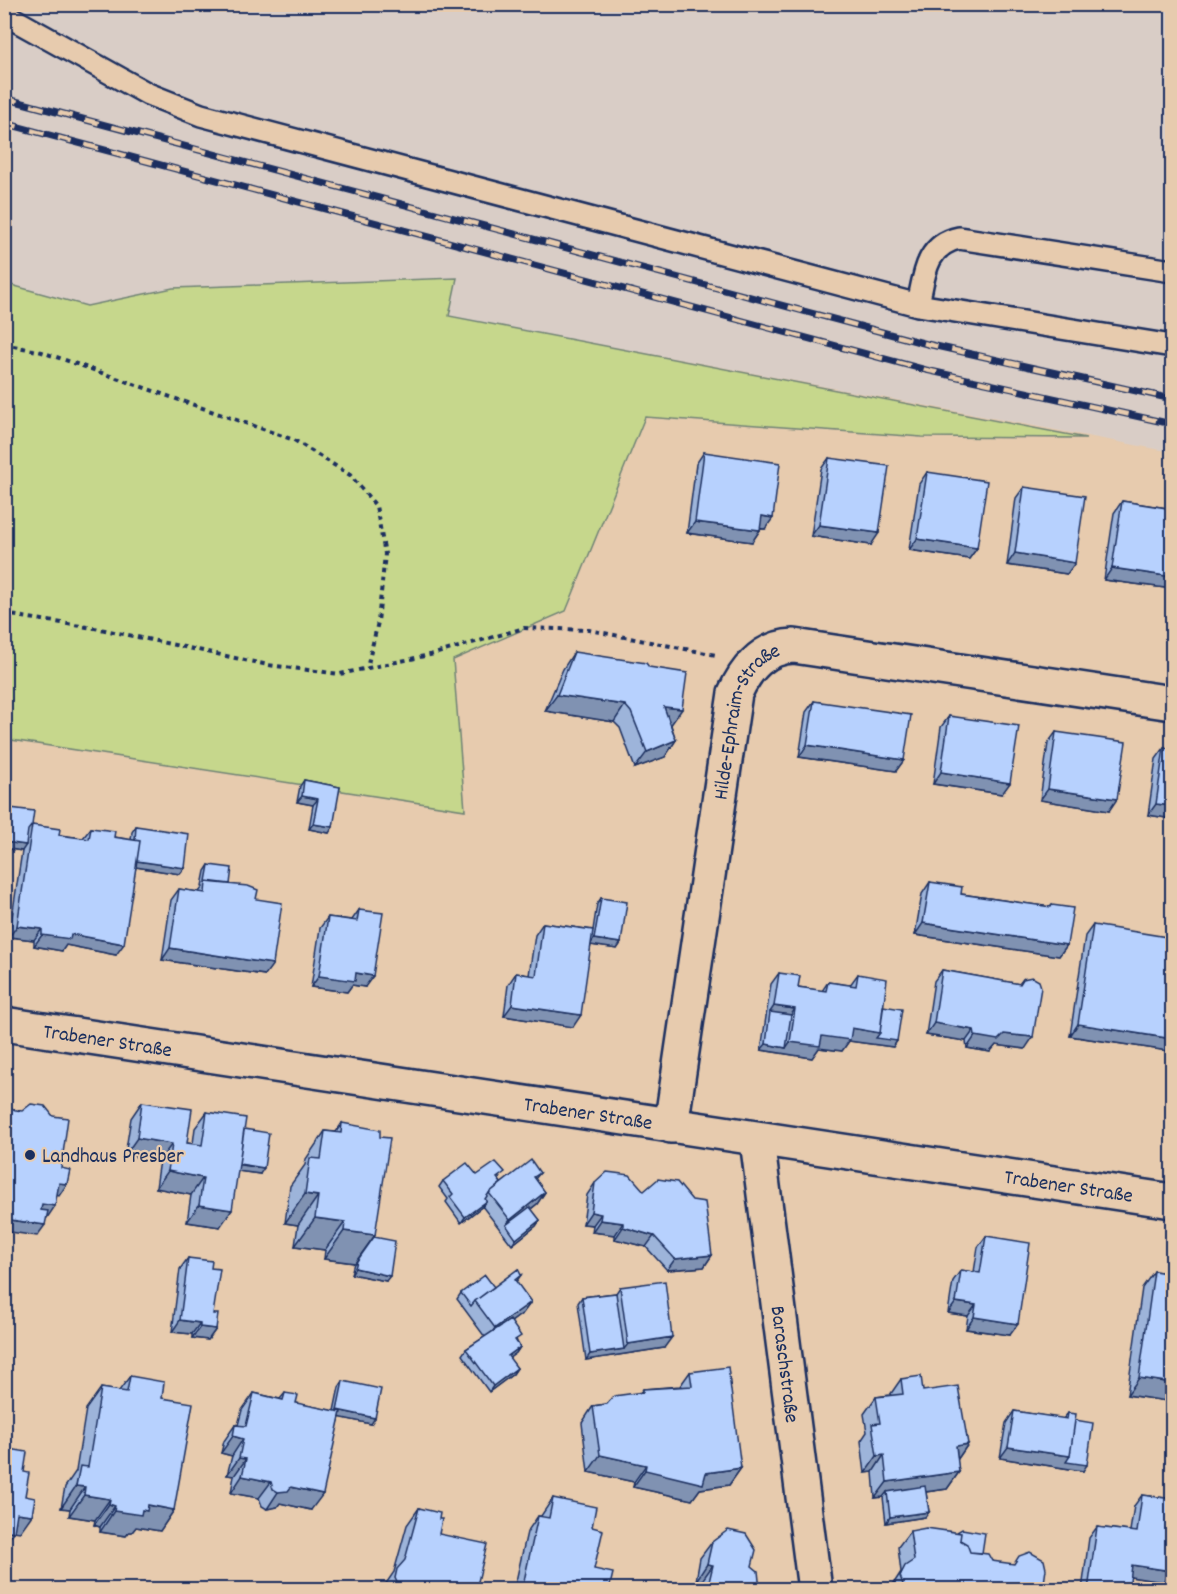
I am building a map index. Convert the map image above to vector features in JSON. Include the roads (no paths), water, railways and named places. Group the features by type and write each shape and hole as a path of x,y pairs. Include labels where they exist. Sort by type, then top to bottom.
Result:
{"street":[{"name":"Hilde-Ephraim-Straße","path":"671,1126 735,693 743,675 754,663 779,646 794,646 1173,703"},
{"name":"Trabener Straße","path":"4,1024 757,1140 1173,1201"},
{"name":"Baraschstraße","path":"757,1140 816,1590"}],"lane":[{"path":"4,14 148,94 201,115 918,305 1173,346"},
{"path":"918,305 928,262 935,249 946,241 959,238 1173,271"}],"railway":[{"path":"4,98 927,344 1172,399"},
{"path":"4,123 926,370 1172,424"}],"place":[{"name":"Landhaus Presber","path":"30,1155"}]}
